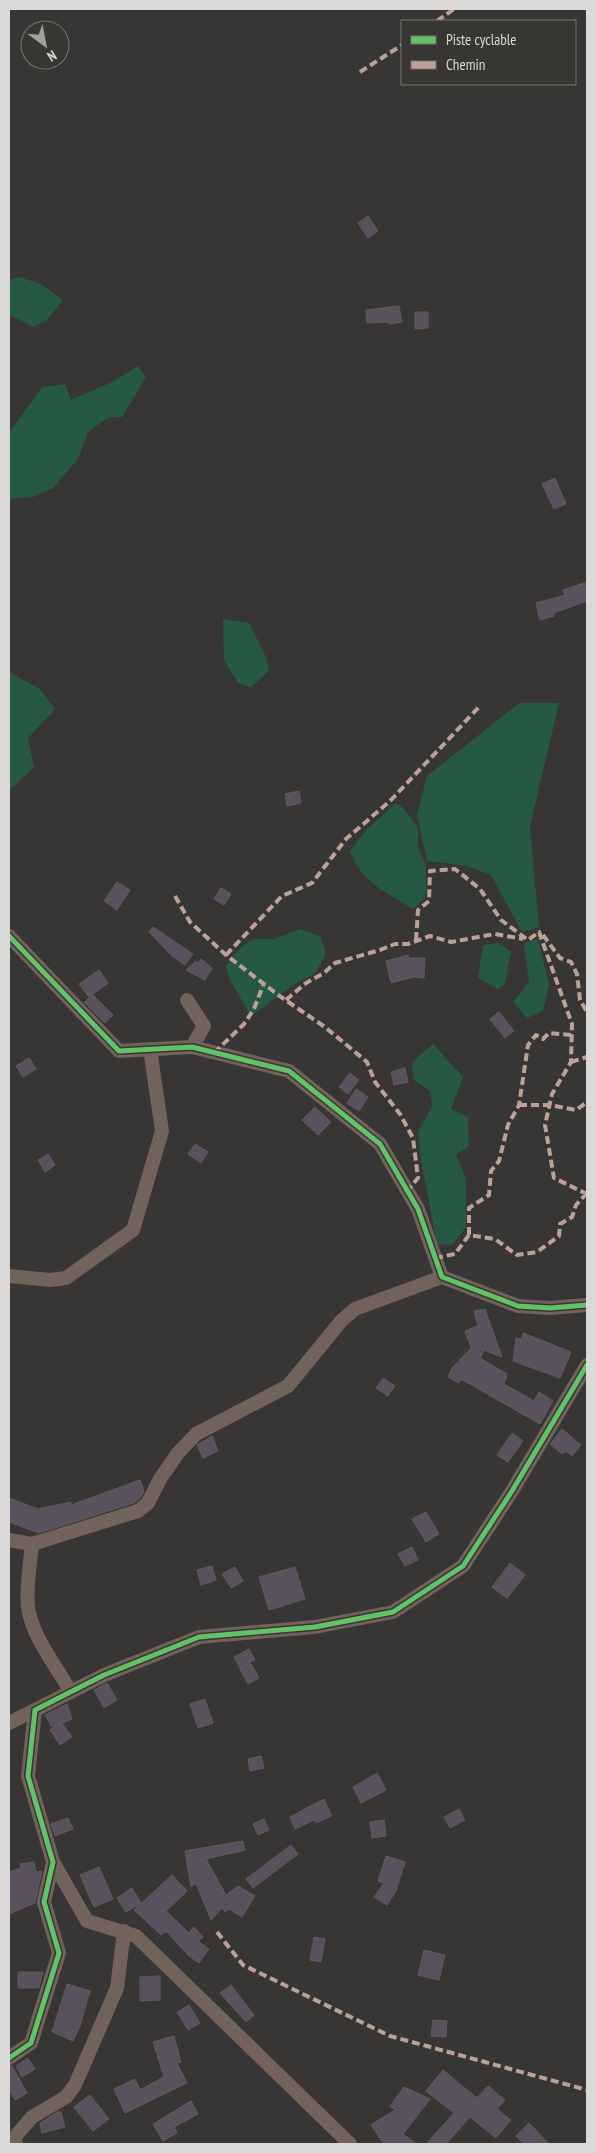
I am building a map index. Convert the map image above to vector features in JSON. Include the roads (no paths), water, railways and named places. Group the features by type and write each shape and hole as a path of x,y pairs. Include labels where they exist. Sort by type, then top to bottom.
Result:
{"street":[{"path":"9,936 118,1051 192,1047 289,1071 380,1144 418,1210 442,1278"},
{"path":"187,1000 204,1026 192,1047"},
{"path":"9,1276 50,1280 66,1278 133,1230 162,1131 150,1050"},
{"path":"9,1540 32,1544 138,1511 148,1503 160,1479 178,1452 196,1434 288,1386 342,1320 355,1309 442,1278 518,1306 550,1308 587,1306"},
{"path":"9,1723 70,1691 199,1638 315,1627 393,1612 463,1566 512,1490 587,1365"},
{"path":"32,1544 28,1608 38,1637 70,1691"},
{"path":"35,1710 28,1776 53,1862 87,1921 136,1936 350,2144"},
{"path":"9,2058 31,2043 59,1953 44,1902 53,1862"},
{"path":"16,2144 14,2138 32,2117 66,2098 74,2085 117,1988 124,1931"}]}
